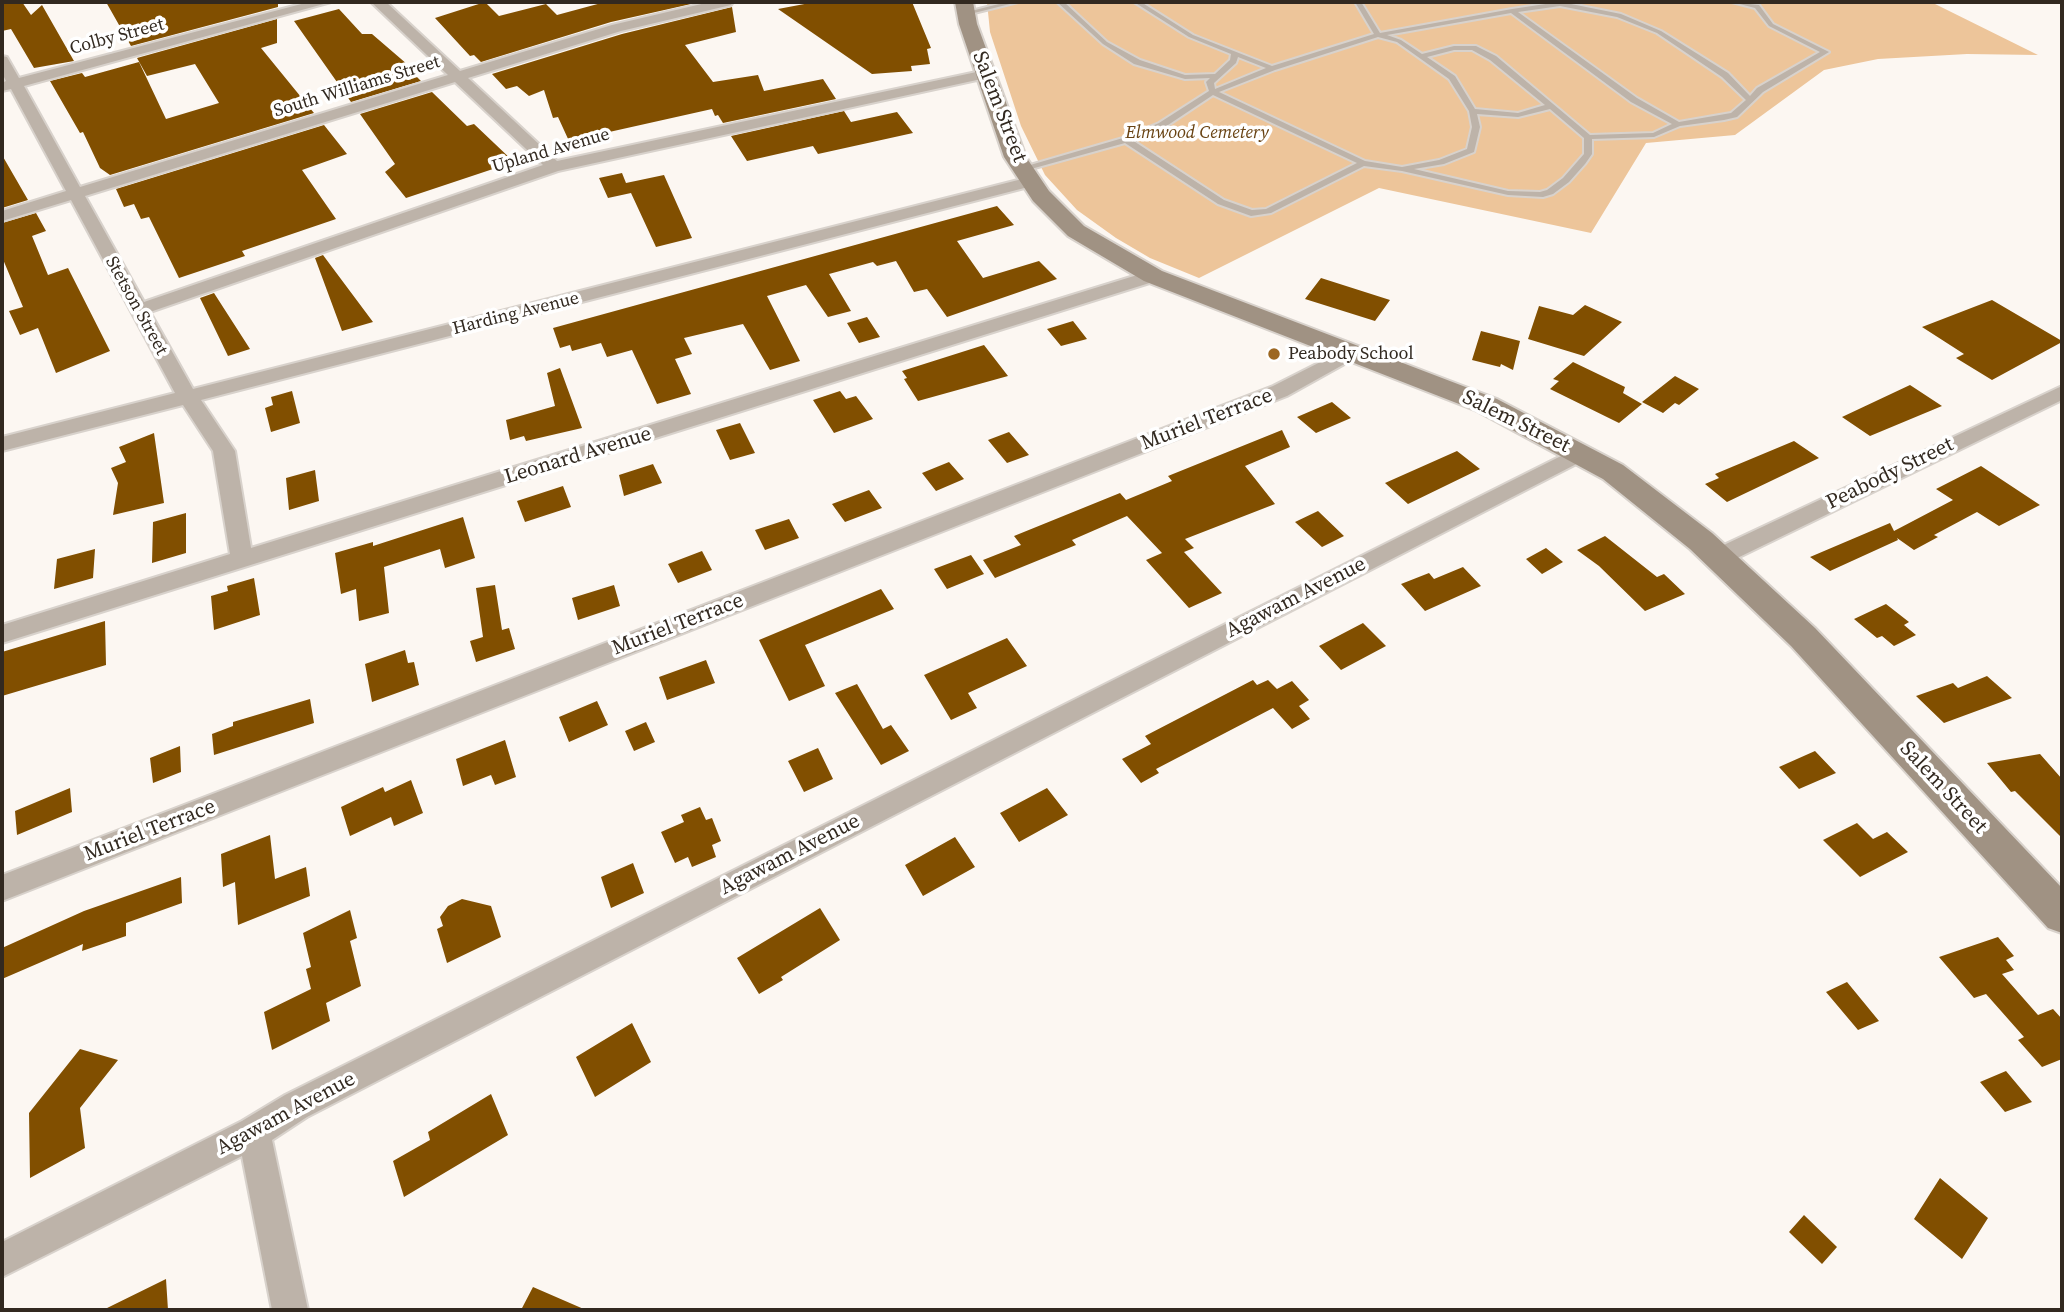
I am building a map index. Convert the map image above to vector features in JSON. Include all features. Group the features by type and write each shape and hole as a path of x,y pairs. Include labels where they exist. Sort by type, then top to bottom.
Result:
{"main road":[{"name":"Salem Street","path":"965,7 1008,140 1027,176 1076,231 1153,276 1487,405 1581,453 1661,508 1719,557 1802,637 2062,915"}],"street":[{"name":"Colby Street","path":"8,86 324,2"},
{"path":"378,2 554,167"},
{"name":"South Williams Street","path":"2,216 617,28 726,2"},
{"name":"Stetson Street","path":"2,60 8,86 75,194 186,395 203,416 224,451 242,559"},
{"name":"Upland Avenue","path":"139,310 554,167 986,74"},
{"name":"Harding Avenue","path":"2,444 186,395 685,272 1027,176"},
{"name":"Leonard Avenue","path":"2,634 1153,276"},
{"name":"Muriel Terrace","path":"2,888 1280,391 1350,353"},
{"name":"Peabody Street","path":"1719,557 2062,391"},
{"name":"Agawam Avenue","path":"2,1260 254,1133 296,1105 1581,453"},
{"path":"254,1133 290,1310"}],"lane":[{"path":"965,7 1015,2"},
{"path":"1060,2 1105,43 1137,62 1174,75 1215,76"},
{"path":"1138,2 1191,36 1272,68"},
{"path":"1358,2 1378,35 1399,41 1452,78 1473,110 1476,127 1471,150 1441,162 1402,169"},
{"path":"1027,176 1126,140 1181,115 1213,92 1272,68 1378,35 1571,2"},
{"path":"1423,56 1454,48 1473,48 1493,58 1588,137 1654,135 1678,124 1734,115 1760,90 1825,52 1771,25 1757,6 1735,2"},
{"path":"1558,4 1619,15 1659,32 1725,75 1750,100"},
{"path":"1512,12 1634,100 1678,124"},
{"path":"1235,54 1233,61 1210,82 1213,92 1363,163 1508,193 1540,195 1550,192 1566,180 1582,162 1588,154 1588,137"},
{"path":"1473,110 1518,115 1551,106"},
{"path":"1126,140 1221,202 1251,214 1268,211 1363,163"}],"green space":[{"name":"Elmwood Cemetery","path":"987,2 1931,2 2038,55 1967,54 1878,59 1824,70 1735,135 1646,143 1591,233 1379,188 1199,278 1150,258 1116,238 1077,210 1045,175 1021,126 990,32"}],"building":[{"path":"2,2 22,2 31,15 42,5 74,61 34,68 11,29 2,31"},
{"path":"106,2 278,2 278,7 131,46"},
{"path":"485,2 499,16 546,4 557,15 605,2 700,2 611,22 481,62 474,55 470,56 435,18"},
{"path":"815,2 912,2 931,48 927,49 930,64 911,66 912,71 872,74 778,9"},
{"path":"732,7 736,32 685,45 713,82 758,75 764,91 823,79 836,99 723,123 712,109 569,141 558,117 553,118 544,90 529,96 517,86 506,89 492,74 622,34"},
{"path":"339,9 362,34 372,34 415,71 412,72 421,81 351,102 294,21"},
{"path":"277,19 277,43 261,48 314,113 110,175 100,168 83,132 80,133 50,81 82,73 85,77 139,62 166,119 219,103 195,64 147,76 137,58"},
{"path":"432,92 467,126 474,124 514,162 406,198 385,172 395,164 360,114"},
{"path":"844,111 851,122 897,112 913,133 818,154 813,146 747,161 731,136"},
{"path":"324,125 347,154 302,170 336,219 242,251 245,256 179,278 149,217 141,219 134,204 124,207 116,189"},
{"path":"2,155 28,200 2,208"},
{"path":"622,173 626,183 664,175 692,238 656,247 631,193 608,198 599,178"},
{"path":"997,206 1014,225 957,241 983,278 1039,261 1057,279 947,317 927,289 914,292 896,261 877,266 873,262 829,274 851,311 828,317 806,285 767,296 800,361 770,370 743,324 684,338 692,354 675,359 691,394 657,404 632,350 607,357 601,343 572,351 570,345 560,348 553,328"},
{"path":"36,213 46,231 32,236 48,275 68,268 110,351 56,373 38,328 20,335 9,311 23,307 2,257 2,223"},
{"path":"323,255 373,322 342,331 315,258"},
{"path":"1321,278 1390,300 1375,321 1305,299"},
{"path":"214,293 250,349 228,356 200,298"},
{"path":"1992,300 2062,342 1992,380 1956,358 1964,354 1922,327"},
{"path":"1585,305 1622,322 1584,356 1528,339 1539,306 1573,315"},
{"path":"867,317 880,337 859,343 847,323"},
{"path":"1073,321 1087,339 1061,346 1047,329"},
{"path":"1481,331 1520,341 1513,370 1501,364 1500,367 1472,360"},
{"path":"984,345 1008,376 918,401 904,379 907,378 902,371"},
{"path":"1573,362 1625,387 1623,393 1642,404 1619,423 1550,389 1559,381 1553,379"},
{"path":"560,368 582,428 526,441 524,436 510,440 506,420 555,406 547,373"},
{"path":"1675,376 1699,389 1679,405 1675,403 1663,413 1642,402"},
{"path":"1910,385 1942,406 1870,436 1842,417"},
{"path":"292,391 300,423 271,432 265,408 273,405 271,397"},
{"path":"840,391 846,399 856,396 873,419 834,433 813,400"},
{"path":"1332,402 1351,418 1316,433 1297,417"},
{"path":"740,423 755,453 730,460 716,430"},
{"path":"1282,430 1290,447 1245,466 1275,504 1185,539 1194,548 1184,552 1222,593 1189,608 1146,560 1162,553 1127,516 1072,540 1076,545 995,578 983,560 1021,545 1014,536 1120,493 1126,500 1172,481 1168,476"},
{"path":"1009,432 1029,455 1007,463 988,440"},
{"path":"154,433 164,503 113,515 118,483 111,468 126,462 119,447"},
{"path":"1794,441 1819,458 1727,502 1705,484 1719,478 1715,474"},
{"path":"1457,451 1480,469 1408,504 1385,483"},
{"path":"949,462 964,479 936,491 922,473"},
{"path":"653,464 662,483 624,496 619,475"},
{"path":"1981,466 2040,505 1999,526 1977,512 1934,535 1938,537 1914,550 1897,538 1898,540 1830,571 1810,557 1890,523 1894,531 1953,500 1936,489"},
{"path":"315,470 319,501 289,510 286,478"},
{"path":"563,486 571,507 525,522 517,501"},
{"path":"869,490 882,508 845,522 832,504"},
{"path":"1318,511 1344,536 1322,547 1295,522"},
{"path":"186,513 186,553 152,563 153,522"},
{"path":"463,517 475,558 445,568 440,549 384,567 389,613 359,621 356,589 341,594 335,553 373,542 373,546"},
{"path":"789,519 799,538 765,550 755,530"},
{"path":"1605,536 1657,577 1664,574 1685,594 1645,611 1599,566 1577,550"},
{"path":"1546,548 1563,562 1542,574 1526,559"},
{"path":"95,549 93,578 54,589 57,559"},
{"path":"702,551 712,570 678,583 668,564"},
{"path":"971,555 984,574 947,589 934,569"},
{"path":"1463,567 1481,586 1425,611 1401,584 1429,573 1434,579"},
{"path":"254,578 260,615 214,630 211,596 228,591 227,586"},
{"path":"495,585 502,630 509,628 515,649 476,662 470,641 483,637 476,588"},
{"path":"614,585 620,606 578,620 572,598"},
{"path":"881,589 894,609 805,645 825,686 789,701 759,640"},
{"path":"1886,604 1909,622 1904,625 1916,635 1894,646 1882,636 1877,638 1854,619"},
{"path":"105,621 106,665 2,696 2,652"},
{"path":"1363,623 1386,646 1341,670 1319,646"},
{"path":"1007,638 1027,666 968,693 977,708 951,720 924,675"},
{"path":"405,650 408,663 414,662 419,685 372,702 365,664"},
{"path":"706,660 715,683 667,700 659,677"},
{"path":"1987,676 2012,698 1944,723 1916,696 1953,683 1958,688"},
{"path":"1253,680 1257,685 1268,680 1277,689 1292,681 1309,700 1299,706 1310,719 1292,729 1273,708 1156,769 1159,773 1141,783 1122,759 1151,744 1145,736"},
{"path":"857,684 883,729 891,725 909,751 881,765 835,693"},
{"path":"310,699 314,723 214,755 212,734 233,726 233,722"},
{"path":"597,701 608,725 569,742 559,717"},
{"path":"646,722 655,742 634,751 625,731"},
{"path":"505,740 516,777 495,785 491,775 463,786 456,759"},
{"path":"180,746 181,772 153,783 150,758"},
{"path":"818,748 833,779 804,792 788,761"},
{"path":"1815,751 1836,773 1799,789 1779,767"},
{"path":"2040,754 2062,779 2062,838 2015,791 2011,792 1987,763"},
{"path":"411,780 423,813 394,826 391,817 350,836 341,807 383,787 385,792"},
{"path":"70,788 72,812 17,835 15,811"},
{"path":"1047,788 1068,815 1019,842 1000,813"},
{"path":"700,807 706,820 712,818 721,841 712,845 716,857 692,867 688,857 675,863 661,832 684,822 681,815"},
{"path":"1857,823 1873,839 1887,832 1908,852 1860,877 1823,840"},
{"path":"270,835 275,879 306,867 310,896 238,925 235,882 223,887 221,854"},
{"path":"955,837 975,867 923,896 905,865"},
{"path":"633,863 644,893 611,908 601,877"},
{"path":"181,877 182,903 126,923 126,936 82,951 83,944 2,979 2,948 84,911"},
{"path":"462,899 491,906 501,937 447,963 437,929 443,926 440,917 448,906"},
{"path":"820,908 840,940 759,994 737,958"},
{"path":"350,910 357,938 350,941 361,986 326,1003 330,1021 272,1050 264,1012 311,989 306,969 311,967 303,933"},
{"path":"1998,937 2014,956 2006,960 2014,970 2002,974 2038,1015 2053,1009 2062,1019 2062,1059 2042,1067 2018,1040 2024,1037 1986,994 1974,998 1939,957"},
{"path":"1847,982 1879,1021 1858,1030 1826,992"},
{"path":"632,1023 651,1062 595,1097 576,1057"},
{"path":"80,1049 118,1060 80,1108 85,1148 30,1178 29,1113"},
{"path":"2006,1071 2032,1102 2005,1112 1980,1082"},
{"path":"491,1094 508,1135 404,1197 393,1161 430,1140 428,1132"},
{"path":"1940,1178 1988,1218 1962,1259 1914,1219"},
{"path":"1804,1215 1837,1247 1822,1264 1789,1232"},
{"path":"166,1279 168,1310 103,1310"},
{"path":"533,1287 586,1310 521,1310"}],"place":[{"name":"Peabody School","path":"1274,354"}]}
